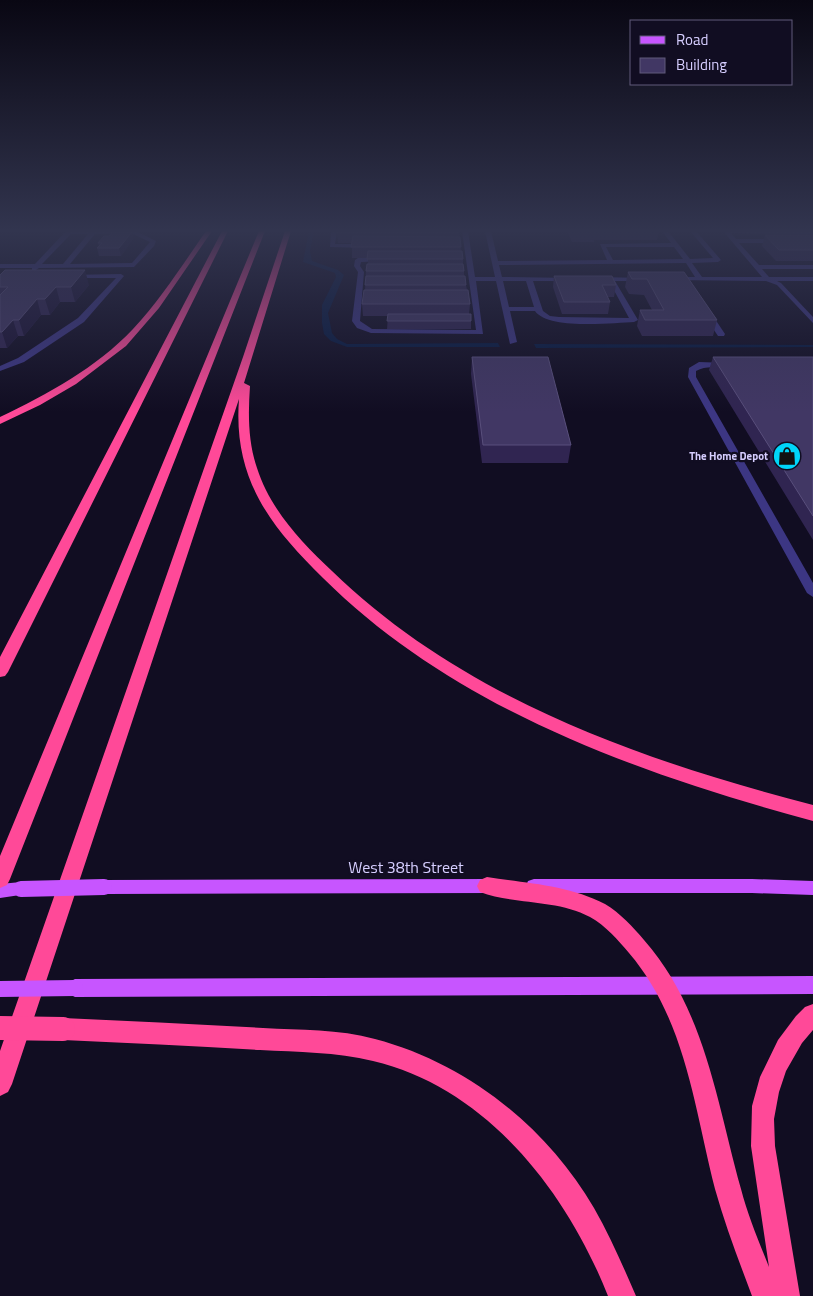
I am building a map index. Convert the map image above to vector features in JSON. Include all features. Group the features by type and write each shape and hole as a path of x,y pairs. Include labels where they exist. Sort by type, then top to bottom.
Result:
{"highway":[{"path":"0,421 42,400 77,379 121,345 136,331 167,291"},
{"path":"0,672 194,291"},
{"path":"0,879 238,291"},
{"path":"0,1084 269,291"},
{"path":"248,357 242,412 244,438 251,470 268,504 288,535 317,567 358,606 396,635 450,670 570,732 679,774 813,813"},
{"path":"0,884 21,889"},
{"path":"488,886 569,900 599,911 640,948 665,986 692,1046 729,1191 766,1296"},
{"path":"786,1296 771,1188 762,1143 762,1117 766,1095 778,1064 793,1037 813,1015"},
{"path":"0,1028 63,1029 331,1043 375,1050 433,1071 459,1085 485,1104 534,1149 579,1208 601,1246 622,1296"}],"main road":[{"name":"West 38th Street","path":"0,890 488,886 752,886 813,888"},
{"path":"0,989 813,985"}],"street":[{"path":"0,369 21,360 81,320 107,291"},
{"path":"359,291 356,321 360,326 378,332 480,332 473,291"},
{"path":"502,291 513,342"},
{"path":"533,291 538,309 544,316 560,319 634,320 618,291"},
{"path":"786,291 813,321"},
{"path":"700,302 721,334"},
{"path":"506,309 538,309"},
{"path":"742,365 702,364 692,370 692,377 813,593"}],"water":[{"path":"329,291 337,291 328,313 332,333 337,339 347,344 498,343 500,347 347,347 331,341 324,334 322,305"},
{"path":"534,344 813,345 813,347 536,348"}],"building":[{"path":"4,291 52,291 45,299 37,299 19,320 13,320 2,332 0,332 0,295"},
{"path":"364,291 468,291 470,304 362,304"},
{"path":"560,291 605,291 610,302 564,302"},
{"path":"654,291 697,291 717,320 645,320 640,310 664,310"},
{"path":"388,314 471,314 471,321 387,321"},
{"path":"472,357 548,357 571,445 483,445"},
{"name":"The Home Depot","path":"713,357 813,357 813,516"}],"place":[{"name":"The Home Depot","path":"787,456"}]}
